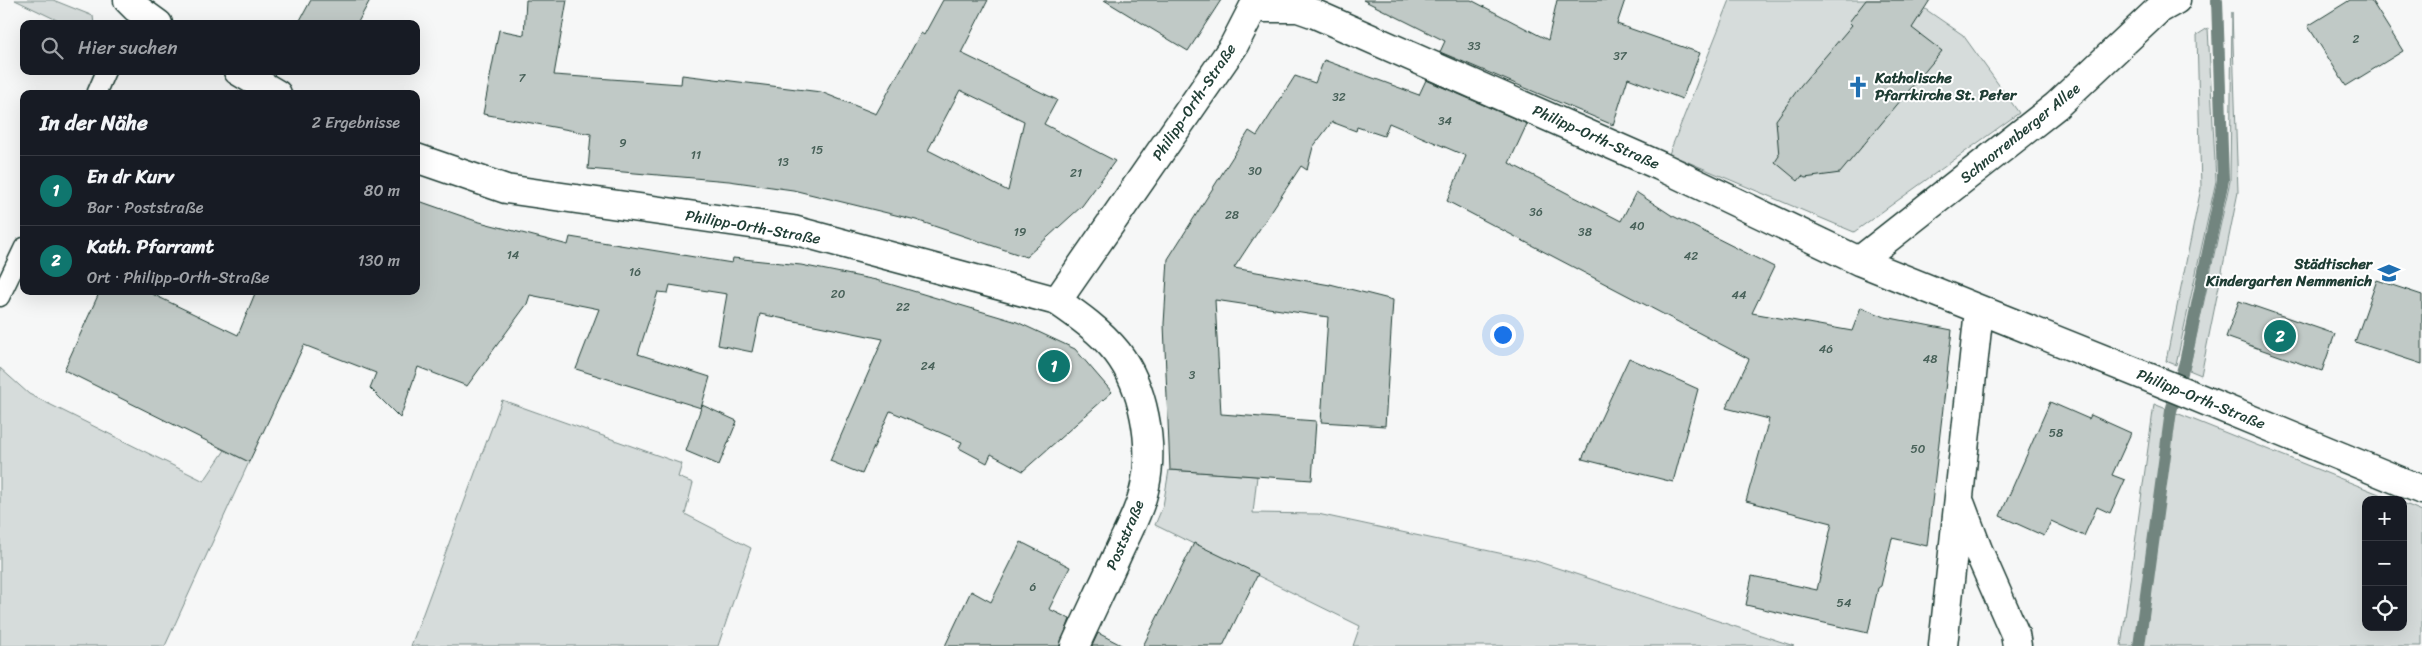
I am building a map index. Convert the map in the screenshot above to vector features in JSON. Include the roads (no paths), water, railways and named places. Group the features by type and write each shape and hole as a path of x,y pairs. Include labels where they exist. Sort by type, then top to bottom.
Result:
{"street":[{"name":"Schnorrenberger Allee","path":"1859,261 2056,106 2161,3"},
{"name":"Philipp-Orth-Straße","path":"420,159 506,189 793,230 1056,301 1233,47 1255,4 1298,8 1660,166 1859,261 2422,490"},
{"path":"131,11 150,20"},
{"path":"245,75 270,90"},
{"name":"Poststraße","path":"1056,301 1094,328 1123,361 1142,408 1148,447 1145,485 1138,511 1075,646"},
{"path":"1943,646 1979,310"},
{"path":"1958,499 2015,634 2016,646"}],"lane":[{"path":"98,90 104,75"},
{"path":"0,297 20,255"}],"waterway":[{"path":"2139,646 2171,411 2185,362 2223,180 2217,0"}],"place":[{"name":"Katholische Pfarrkirche St. Peter","path":"1858,87"},
{"name":"Städtischer Kindergarten Nemmenich","path":"2389,273"},
{"name":"Kath. Pfarramt","path":"2280,336"},
{"name":"En dr Kurv","path":"1054,366"}]}
